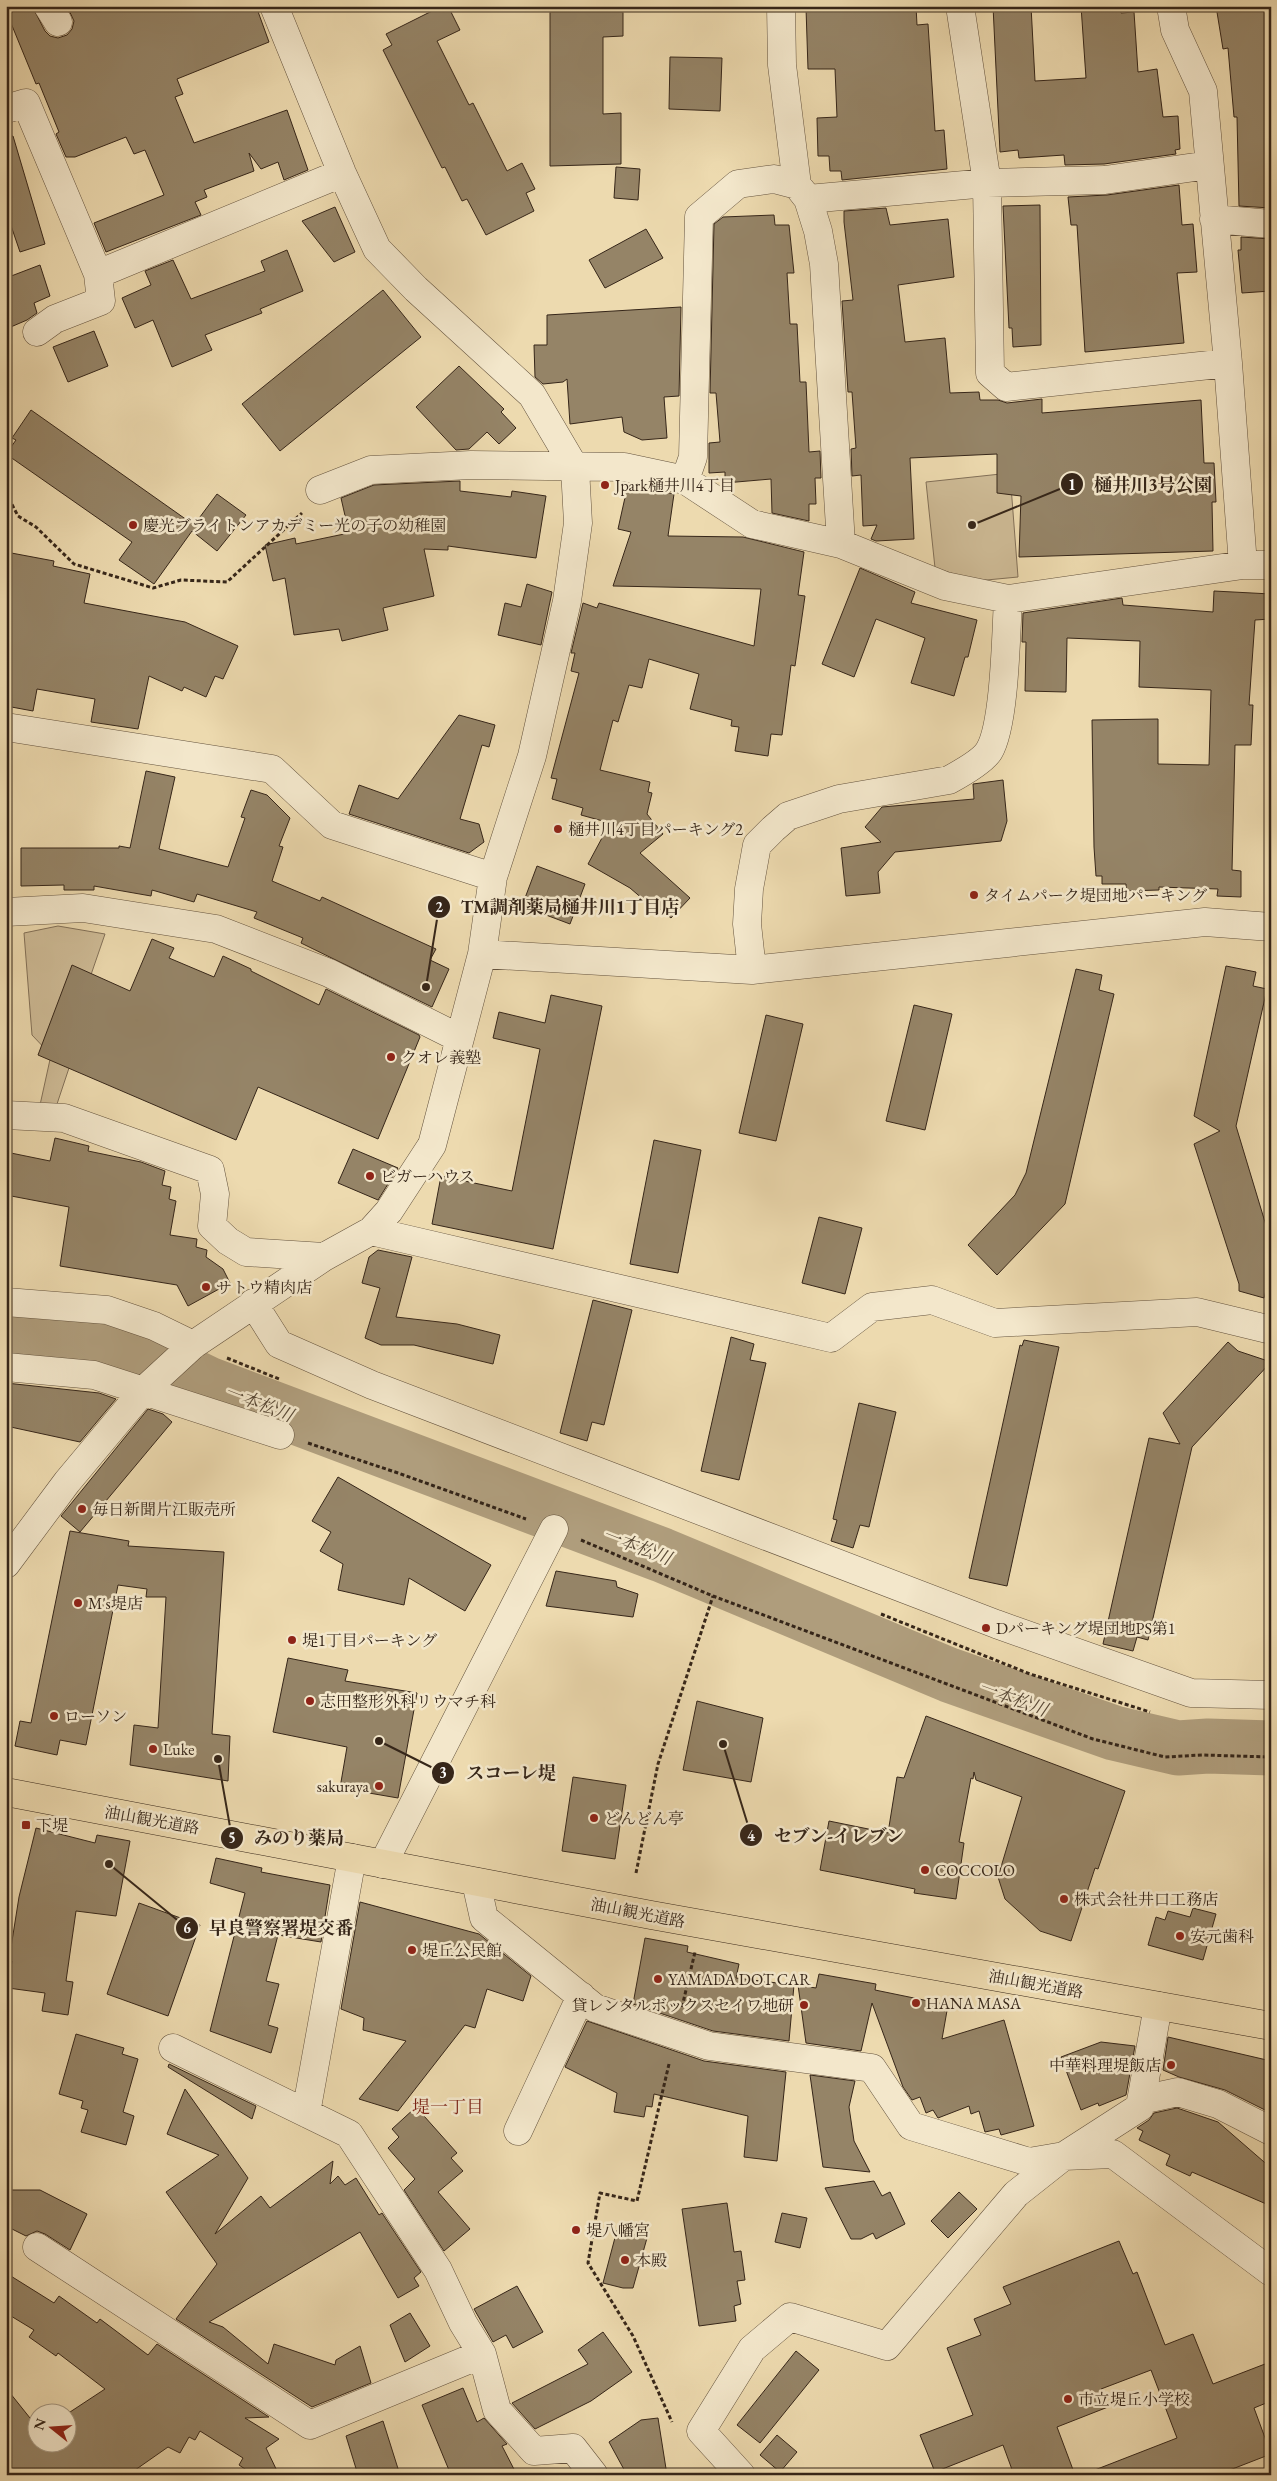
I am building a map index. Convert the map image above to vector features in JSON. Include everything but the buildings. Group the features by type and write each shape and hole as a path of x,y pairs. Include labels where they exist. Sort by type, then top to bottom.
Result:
{"main road":[{"name":"油山観光道路","path":"6,1792 476,1882 1271,2026"}],"street":[{"path":"6,1564 67,1482 148,1387 188,1351 253,1303 324,1257 371,1231 389,1210 432,1146 482,954 493,877 532,756 567,602 578,523 575,468 532,396 416,290 377,249 342,173 274,6"},
{"path":"781,6 782,64 803,192 818,231 824,264 841,544"},
{"path":"960,6 987,183 990,373 1006,387 1228,363"},
{"path":"1171,6 1175,30 1204,91 1209,165 1228,363 1243,565"},
{"path":"6,109 26,103 98,274 101,300 55,319 37,332"},
{"path":"685,480 693,457 699,216 738,184 774,179 803,192 987,183 1105,180 1209,165"},
{"path":"98,274 342,173"},
{"path":"1214,219 1271,224"},
{"path":"320,490 372,470 471,465 575,468 624,467 685,480 752,524 841,544 945,586 1008,599 1243,565 1271,565"},
{"path":"752,970 747,924 749,889 757,845 773,828 788,816 838,799 949,780 965,771 989,752 998,725 1008,599"},
{"path":"6,727 272,768 332,825 493,877"},
{"path":"6,912 83,908 216,928 329,973 459,1038"},
{"path":"482,954 752,970 1205,922 1271,927"},
{"path":"6,1115 64,1118 210,1170 215,1194 212,1226 228,1242 246,1252 324,1257"},
{"path":"371,1231 831,1338 872,1307 932,1300 995,1323 1197,1312 1271,1330"},
{"path":"6,1302 107,1310 154,1326 188,1351"},
{"path":"253,1303 279,1344 372,1385 987,1620 1191,1693 1271,1695"},
{"path":"6,1367 94,1375 148,1387 280,1434"},
{"path":"383,1864 554,1529"},
{"path":"306,2113 352,1858"},
{"path":"476,1882 484,1918 595,2008 709,2046 872,2068 911,2126 1029,2162 1064,2156 1113,2154 1271,2272"},
{"path":"518,2131 581,1996"},
{"path":"741,2475 701,2431 752,2349 790,2317 887,2346 1016,2194 1064,2156 1140,2107 1158,2006"},
{"path":"173,2048 349,2134 438,2270 463,2323 482,2354 497,2410 534,2451 574,2448 594,2475"},
{"path":"1141,2100 1178,2092 1218,2104 1271,2131"},
{"path":"37,2247 310,2425 482,2354"}],"path":[{"path":"6,493 18,516 36,526 74,564 153,588 181,580 227,582 294,521 320,490"},
{"path":"280,1434 398,1473 554,1529 712,1596 1093,1739 1165,1757 1202,1755 1271,1757"},
{"path":"636,1873 658,1764 712,1596"},
{"path":"648,2152 637,2201 600,2193 588,2262 632,2336 673,2424"}],"shaded area":[{"path":"1010,473 1018,577 976,581 935,568 926,482"},
{"path":"58,926 105,934 74,1024 78,1041 55,1110 40,1105 51,1055 32,1035 24,933"}],"waterway":[{"name":"一本松川","path":"6,1334 43,1331 148,1355 208,1384 662,1555 949,1675 1114,1733 1178,1748 1208,1746 1271,1748"}],"place":[{"name":"Jpark樋井川4丁目","path":"605,485"},
{"name":"慶光ブライトンアカデミー光の子の幼稚園","path":"133,525"},
{"name":"樋井川3号公園","path":"972,525"},
{"name":"樋井川4丁目パーキング2","path":"558,829"},
{"name":"タイムパーク堤団地パーキング","path":"974,895"},
{"name":"TM調剤薬局樋井川1丁目店","path":"426,987"},
{"name":"クオレ義塾","path":"391,1057"},
{"name":"ビガーハウス","path":"370,1176"},
{"name":"サトウ精肉店","path":"206,1287"},
{"name":"毎日新聞片江販売所","path":"82,1509"},
{"name":"M's堤店","path":"78,1603"},
{"name":"Dパーキング堤団地PS第1","path":"986,1628"},
{"name":"堤1丁目パーキング","path":"292,1640"},
{"name":"志田整形外科リウマチ科","path":"310,1701"},
{"name":"ローソン","path":"54,1716"},
{"name":"スコーレ堤","path":"379,1741"},
{"name":"セブン-イレブン","path":"723,1744"},
{"name":"Luke","path":"153,1749"},
{"name":"みのり薬局","path":"218,1759"},
{"name":"sakuraya","path":"379,1786"},
{"name":"どんどん亭","path":"594,1818"},
{"name":"下堤","path":"26,1825"},
{"name":"早良警察署堤交番","path":"109,1864"},
{"name":"COCCOLO","path":"925,1870"},
{"name":"株式会社井口工務店","path":"1064,1899"},
{"name":"安元歯科","path":"1180,1936"},
{"name":"堤丘公民館","path":"412,1950"},
{"name":"YAMADA DOT CAR","path":"658,1979"},
{"name":"HANA MASA","path":"916,2003"},
{"name":"貸レンタルボックスセイワ地研","path":"804,2005"},
{"name":"中華料理堤飯店","path":"1171,2065"},
{"name":"堤八幡宮","path":"576,2230"},
{"name":"本殿","path":"625,2260"},
{"name":"市立堤丘小学校","path":"1068,2399"}],"district":[{"name":"堤一丁目","path":"448,2106"}]}
